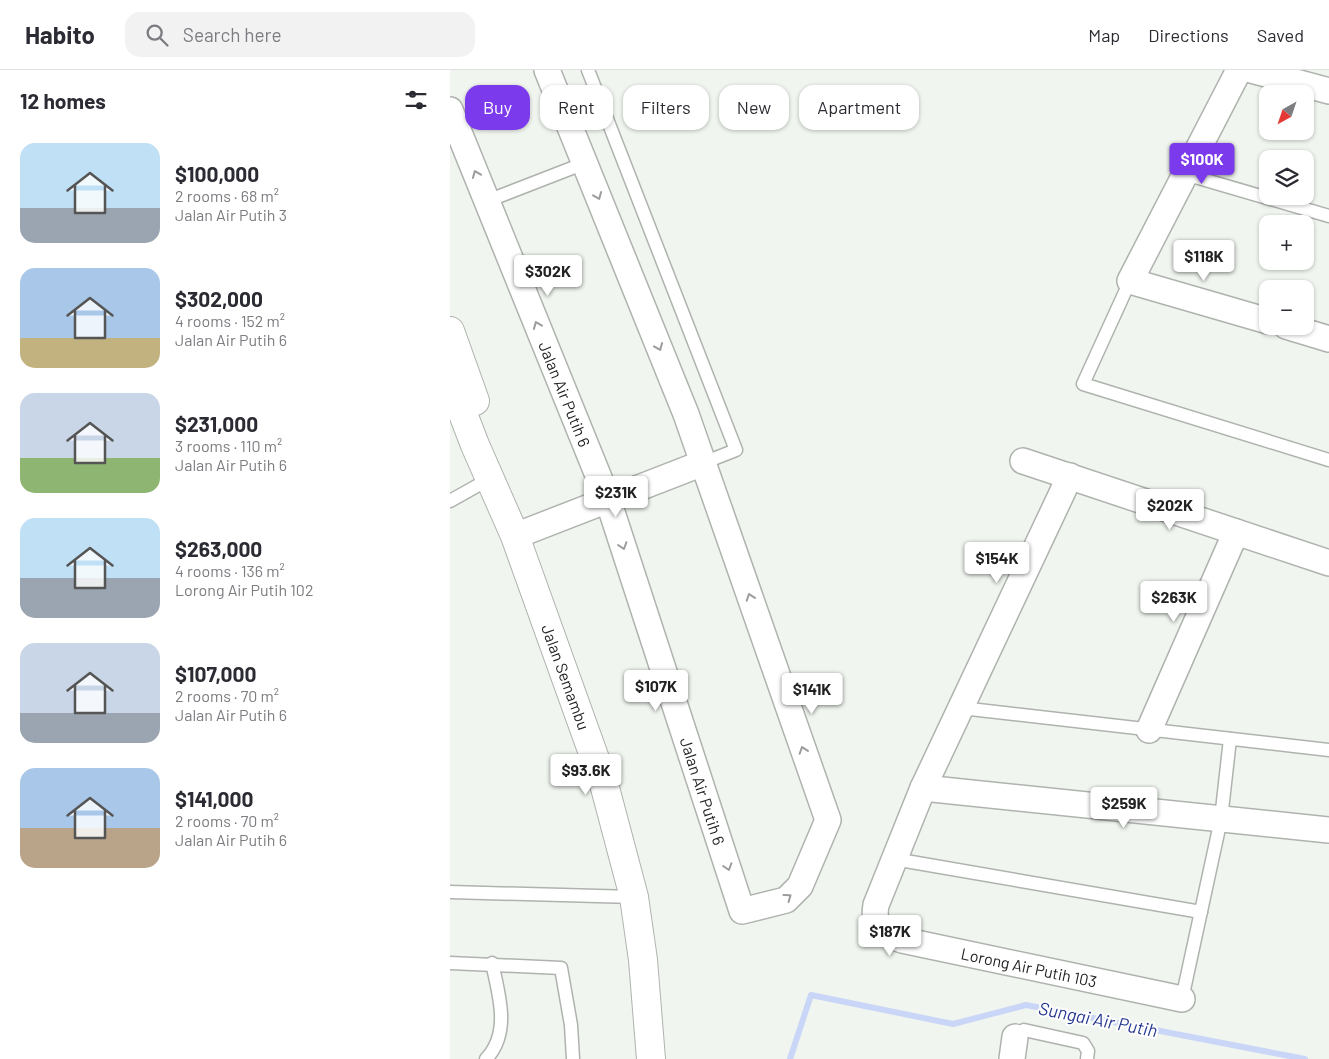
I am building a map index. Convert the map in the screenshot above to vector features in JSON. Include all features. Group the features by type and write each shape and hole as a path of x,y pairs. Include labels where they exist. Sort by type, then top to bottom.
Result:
{"main road":[{"name":"Jalan Semambu","path":"450,331 488,439 491,478"},
{"name":"Jalan Semambu","path":"450,380 475,446 491,478 515,536 604,784 634,897 643,960 651,1059"}],"street":[{"path":"515,536 703,463 686,414 547,70"},
{"path":"1239,70 1130,281 1259,318"},
{"path":"1251,70 1329,91"},
{"name":"Jalan Air Putih 6","path":"450,110 608,500 742,911 786,900 800,886 828,820 703,463"},
{"path":"1314,334 1329,339"},
{"path":"1023,461 1329,563"},
{"name":"Lorong Air Putih 103","path":"1070,476 923,788 876,904 873,917 879,927 889,936 1182,999"},
{"path":"1149,730 1236,532"},
{"path":"923,788 1329,830"}],"lane":[{"path":"588,70 736,450 703,463"},
{"path":"487,201 585,163"},
{"path":"1185,174 1329,216"},
{"path":"1130,281 1083,384 1329,460"},
{"path":"450,500 491,478"},
{"path":"961,708 1329,750"},
{"path":"1182,999 1221,819 1230,739"},
{"path":"894,858 1201,912"},
{"path":"450,892 634,897"},
{"path":"450,963 492,963 561,968 571,1026 573,1059"},
{"path":"486,1059 495,1049 502,1028 500,995 492,963"},
{"path":"1013,1048 1024,1030 1083,1043 1088,1051 1087,1059"}],"waterway":[{"name":"Sungai Air Putih","path":"790,1059 811,995 953,1024 1026,1005 1305,1059"}]}
